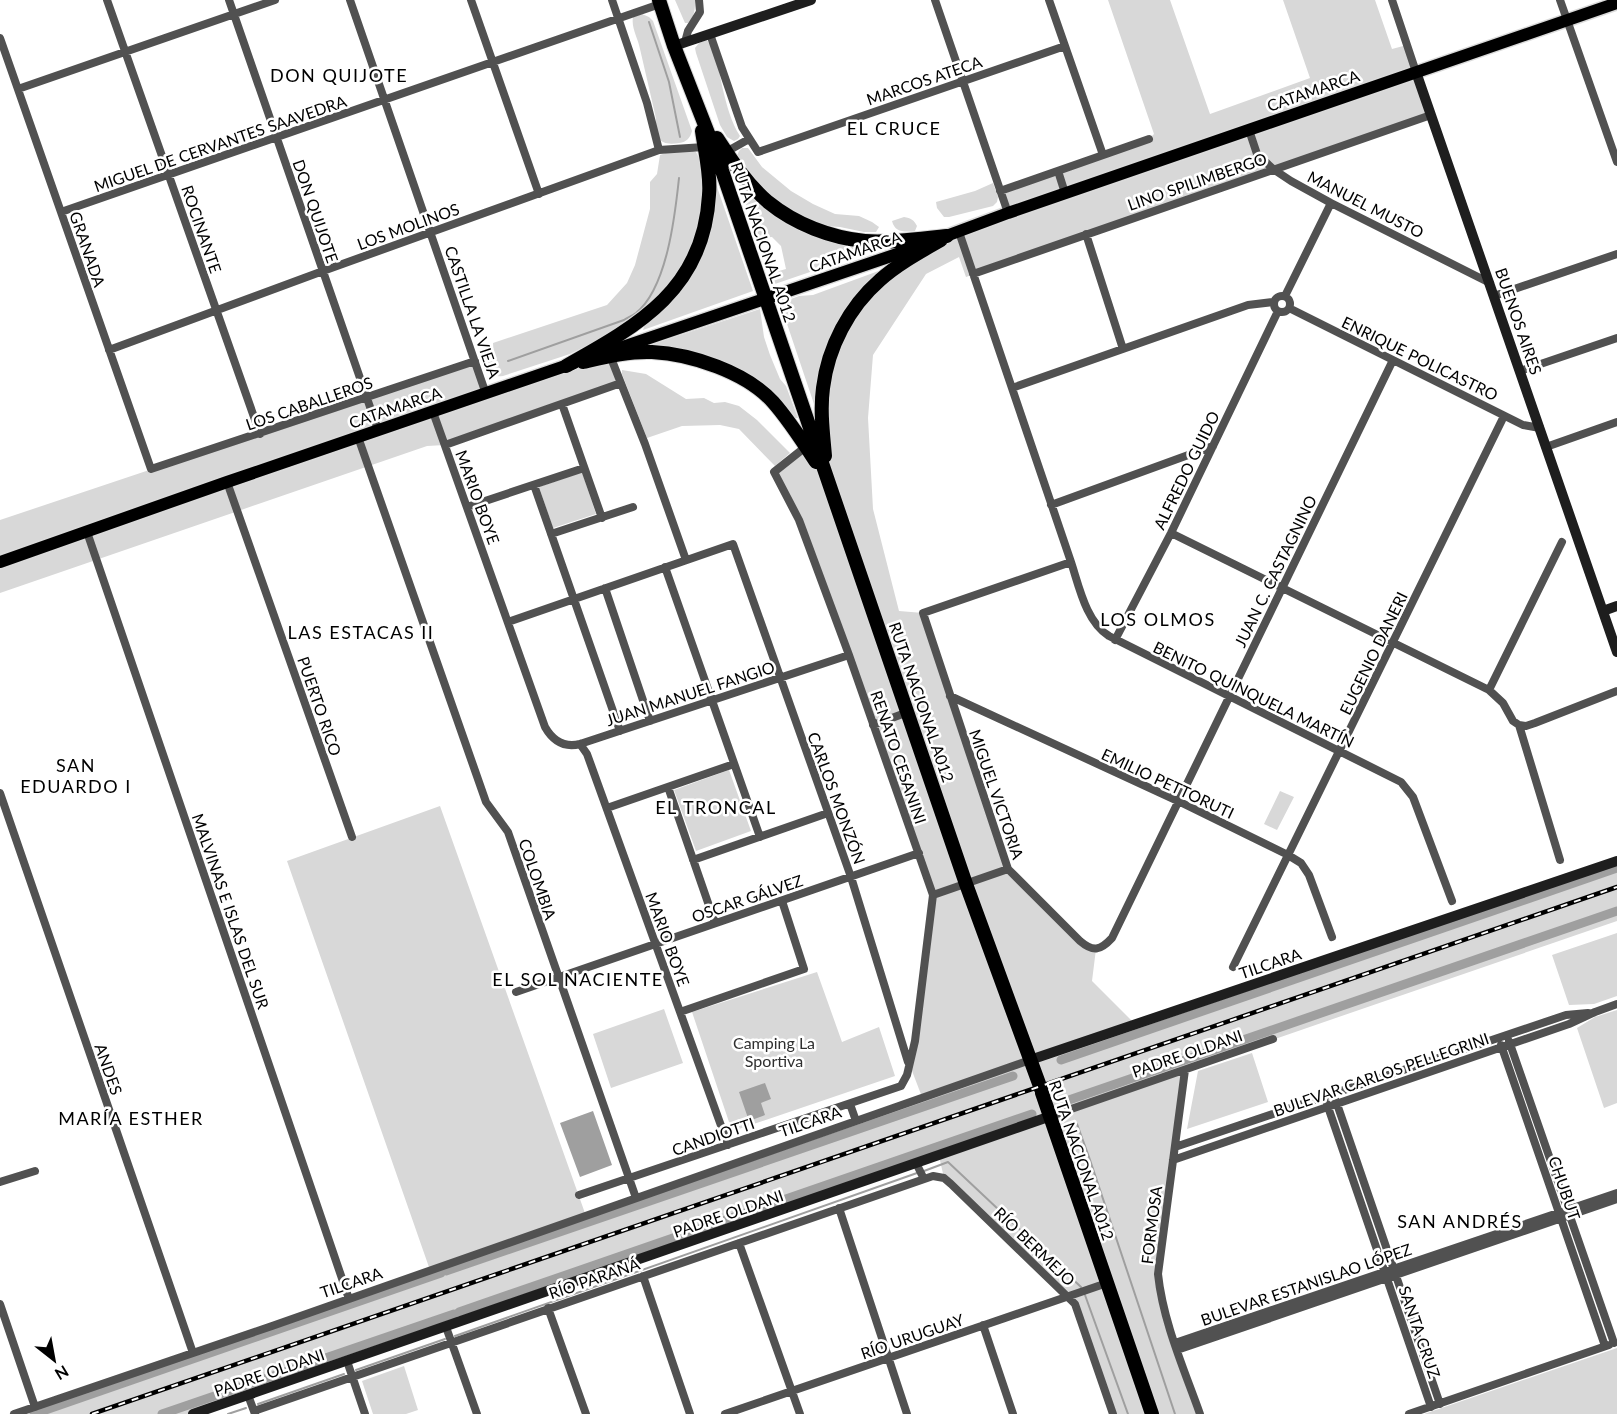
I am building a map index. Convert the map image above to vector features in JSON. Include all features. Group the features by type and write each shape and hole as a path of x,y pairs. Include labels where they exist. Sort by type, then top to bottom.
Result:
{"highway":[{"name":"RUTA NACIONAL A012","path":"660,2 680,44 699,111 715,146 814,440"},
{"path":"715,146 768,202 790,218 813,229 865,241 917,240 953,234"},
{"path":"566,366 616,338 645,317 670,295 688,271 706,220 715,146"},
{"path":"828,482 814,440 822,409 826,369 835,343 848,318 879,281 902,263 953,234"},
{"path":"566,366 610,353 651,352 681,356 711,364 755,386 814,440 828,482"},
{"name":"RUTA NACIONAL A012","path":"828,482 966,884 1051,1116 1152,1414"}],"main road":[{"path":"680,44 811,0"},
{"name":"CATAMARCA","path":"610,353 1617,3"},
{"name":"BUENOS AIRES","path":"1416,72 1617,652"},
{"name":"CATAMARCA","path":"0,562 566,366"},
{"path":"1603,611 1617,606"},
{"name":"TILCARA","path":"1030,1060 1617,861"},
{"name":"PADRE OLDANI","path":"193,1414 1051,1116"}],"street":[{"name":"ROCINANTE","path":"106,0 260,434"},
{"name":"DON QUIJOTE","path":"229,0 378,430"},
{"path":"18,89 275,0"},
{"name":"CASTILLA LA VIEJA","path":"350,0 486,394"},
{"path":"471,0 539,194"},
{"path":"612,0 647,103 659,150"},
{"path":"680,44 700,12 699,0"},
{"path":"935,0 1008,213"},
{"path":"1049,0 1103,155"},
{"name":"BUENOS AIRES","path":"1392,0 1416,72"},
{"path":"1560,0 1617,162"},
{"name":"MIGUEL DE CERVANTES SAAVEDRA","path":"61,212 618,19 660,2"},
{"path":"710,34 742,127 749,139 715,146"},
{"name":"GRANADA","path":"0,38 151,469"},
{"name":"MARCOS ATECA","path":"749,139 758,152 1065,46"},
{"name":"LINO SPILIMBERGO","path":"973,274 1431,115"},
{"name":"MANUEL MUSTO","path":"1249,130 1257,154 1291,181 1490,283"},
{"path":"1000,191 1149,139"},
{"name":"LOS MOLINOS","path":"109,350 659,150 715,146"},
{"path":"1058,171 1065,193"},
{"path":"1285,296 1331,203"},
{"name":"BENITO QUINQUELA MARTÍN","path":"953,234 973,274 1093,621 1102,633 1115,640 1395,778 1413,796 1452,902"},
{"path":"1086,234 1123,349"},
{"path":"1494,296 1617,254"},
{"path":"1012,388 1248,305 1273,302 1278,296 1285,296 1289,300 1289,308 1285,312 1278,311 1274,308 1273,302"},
{"name":"ENRIQUE POLICASTRO","path":"1289,308 1504,416 1523,425 1540,428"},
{"name":"ALFREDO GUIDO","path":"1115,640 1171,533 1278,311"},
{"path":"1520,371 1617,338"},
{"path":"508,622 686,560 610,353"},
{"name":"JUAN C. CASTAGNINO","path":"1096,949 1105,945 1112,938 1393,360"},
{"name":"LOS CABALLEROS","path":"151,469 475,361"},
{"path":"445,445 621,383"},
{"path":"562,404 602,518"},
{"name":"MARIO BOYE","path":"433,412 545,728 556,741 569,746 580,744 587,754 728,1145"},
{"name":"EUGENIO DANERI","path":"1233,967 1504,416"},
{"path":"1546,447 1617,422"},
{"name":"COLOMBIA","path":"358,437 486,802 508,832 636,1198"},
{"name":"RENATO CESANINI","path":"814,440 774,472 799,520 933,895 915,1041 909,1063"},
{"path":"1051,505 1213,446"},
{"path":"467,507 584,468"},
{"name":"PUERTO RICO","path":"226,482 352,837"},
{"path":"534,484 620,731"},
{"path":"551,534 633,507"},
{"name":"MALVINAS E ISLAS DEL SUR","path":"87,532 349,1299"},
{"path":"1171,533 1489,690 1503,703 1513,721 1519,725 1526,726 1535,723 1617,691"},
{"path":"1489,690 1562,542"},
{"name":"CARLOS MONZÓN","path":"686,560 733,544 851,877 909,1063"},
{"name":"MIGUEL VICTORIA","path":"1071,562 923,613 1008,869 1080,941 1096,949"},
{"path":"665,567 760,837"},
{"path":"605,588 650,721"},
{"name":"JUAN MANUEL FANGIO","path":"580,744 849,655"},
{"name":"EMILIO PETTORUTI","path":"950,696 1178,801 1301,863 1309,875 1332,937"},
{"path":"873,725 908,712"},
{"path":"1519,725 1560,861"},
{"path":"607,808 734,764"},
{"path":"668,787 715,924"},
{"name":"ANDES","path":"0,793 193,1353"},
{"path":"693,860 828,813"},
{"name":"OSCAR GÁLVEZ","path":"516,992 918,854"},
{"path":"933,895 1008,869"},
{"path":"680,1012 804,969 782,901"},
{"name":"BULEVAR CARLOS PELLEGRINI","path":"1173,1160 1569,1024 1617,1004"},
{"name":"BULEVAR CARLOS PELLEGRINI","path":"1175,1147 1566,1015 1595,1012"},
{"path":"1566,1015 1569,1024"},
{"name":"CHUBUT","path":"1508,1035 1605,1346"},
{"name":"CHUBUT","path":"1499,1038 1564,1214 1615,1342"},
{"name":"PADRE OLDANI","path":"1051,1116 1273,1040"},
{"name":"TILCARA","path":"14,1414 1030,1060"},
{"name":"CANDIOTTI","path":"579,1196 901,1086 908,1075 909,1063"},
{"name":"FORMOSA","path":"1185,1070 1158,1274 1176,1347 1200,1414"},
{"name":"SANTA CRUZ","path":"1334,1094 1440,1404"},
{"name":"SANTA CRUZ","path":"1324,1097 1431,1407"},
{"path":"850,1104 856,1121"},
{"path":"916,1163 924,1179"},
{"path":"0,1182 35,1170"},
{"name":"RÍO PARANÁ","path":"254,1412 452,1341 924,1179 933,1176 944,1178"},
{"name":"RÍO BERMEJO","path":"944,1178 1075,1304 1113,1414"},
{"name":"BULEVAR ESTANISLAO LÓPEZ","path":"1176,1347 1564,1214 1617,1193"},
{"name":"BULEVAR ESTANISLAO LÓPEZ","path":"1564,1214 1617,1199"},
{"path":"839,1208 907,1414"},
{"path":"739,1243 800,1414"},
{"path":"643,1276 690,1414"},
{"name":"RÍO URUGUAY","path":"725,1414 1107,1283"},
{"path":"0,1304 35,1407"},
{"path":"548,1308 586,1414"},
{"path":"983,1325 1013,1414"},
{"path":"446,1327 477,1414"},
{"path":"1409,1414 1615,1342"},
{"path":"347,1361 365,1414"},
{"path":"248,1395 254,1412"}],"green space":[{"path":"675,0 695,0 695,9 688,23 685,23"},
{"path":"1108,0 1170,0 1210,114 1310,78 1283,0 1375,0 1392,49 1407,45 1431,115 966,277 959,257 926,274 873,355 868,418 873,509 899,611 923,613 1008,869 1080,941 1096,949 1092,981 1135,1024 1617,861 1617,921 1185,1070 1158,1274 1160,1289 1200,1414 1113,1414 1075,1304 944,1178 939,1156 193,1414 14,1414 430,1270 287,861 440,806 586,1216 922,1097 909,1063 933,895 799,520 774,472 806,446 822,409 848,318 901,263 1007,213 1000,191 1149,139 1154,134"},
{"path":"642,14 653,21 692,131 688,139 682,142 665,143 657,134 655,114 633,25 633,17"},
{"path":"707,40 716,58 730,114 740,136 734,141 727,137 720,125 696,53 695,48 699,43"},
{"path":"742,148 748,148 762,167 791,191 835,214 859,216 872,222 879,227 876,232 824,226 805,219 768,197 737,156"},
{"path":"689,150 696,152 700,160 703,206 695,243 684,266 657,303 612,333 570,354 503,376 491,375 488,366 493,352 493,343 607,305 627,283 635,265 650,209 650,182 657,174 660,155"},
{"path":"736,176 766,205 883,247 772,285 768,274 786,269 781,246 772,237 757,238"},
{"path":"993,183 998,197 993,206 949,217 944,217 937,208 936,202 975,191"},
{"path":"716,184 753,291 643,330 645,324 687,278 713,185"},
{"path":"904,217 915,222 917,226 915,231 895,228 892,221"},
{"path":"884,269 849,309 818,409 815,407 780,303 799,296 813,295"},
{"path":"760,309 764,337 770,355 780,379 786,386 798,418 792,418 771,394 650,345"},
{"path":"610,355 621,383 445,445 427,446 0,593 0,520 475,361 487,394"},
{"path":"622,370 646,374 686,399 704,398 714,403 725,402 739,406 757,420 790,453 775,466 739,429 720,425 682,426 647,438"},
{"path":"582,472 596,514 553,528 539,487"},
{"path":"729,770 751,831 696,851 674,790"},
{"path":"1280,791 1294,797 1277,830 1264,824"},
{"path":"1617,933 1617,996 1594,1004 1569,1005 1552,955"},
{"name":"Camping La Sportiva","path":"817,972 842,1042 879,1027 895,1076 739,1129 729,1122 692,1012"},
{"path":"664,1009 683,1063 611,1088 593,1034"},
{"path":"1617,1010 1617,1103 1604,1108 1577,1028 1595,1017"},
{"path":"1252,1053 1268,1102 1187,1129 1198,1071"},
{"path":"1617,1348 1617,1414 1424,1414"},
{"path":"404,1366 418,1410 406,1414 373,1414 362,1381"}],"shaded area":[{"path":"765,1083 771,1099 761,1103 765,1115 749,1121 739,1092"},
{"path":"593,1111 612,1165 580,1177 560,1123"}],"waterway":[{"path":"649,22 669,82 680,137"},
{"path":"508,361 624,320 636,313 647,302 655,287 668,250 679,178"},
{"path":"1061,1060 1617,868"},
{"path":"1066,1101 1617,911"},
{"path":"446,1271 1013,1076"},
{"path":"459,1312 1032,1114"},
{"path":"1077,1124 1175,1414"},
{"path":"924,1171 948,1162 1081,1287"},
{"path":"455,1336 917,1173"},
{"path":"34,1414 441,1273"},
{"path":"1085,1295 1128,1414"},
{"path":"162,1414 454,1314"},
{"path":"356,1370 445,1339"},
{"path":"258,1404 344,1374"},
{"path":"228,1414 246,1408"}],"railway":[{"path":"92,1414 1617,887"}],"district":[{"name":"DON QUIJOTE","path":"339,75"},
{"name":"EL CRUCE","path":"894,128"},
{"name":"LOS OLMOS","path":"1158,619"},
{"name":"LAS ESTACAS II","path":"361,632"},
{"name":"SAN EDUARDO I","path":"76,775"},
{"name":"EL TRONCAL","path":"716,807"},
{"name":"EL SOL NACIENTE","path":"578,979"},
{"name":"MARÍA ESTHER","path":"131,1118"},
{"name":"SAN ANDRÉS","path":"1460,1221"}]}
